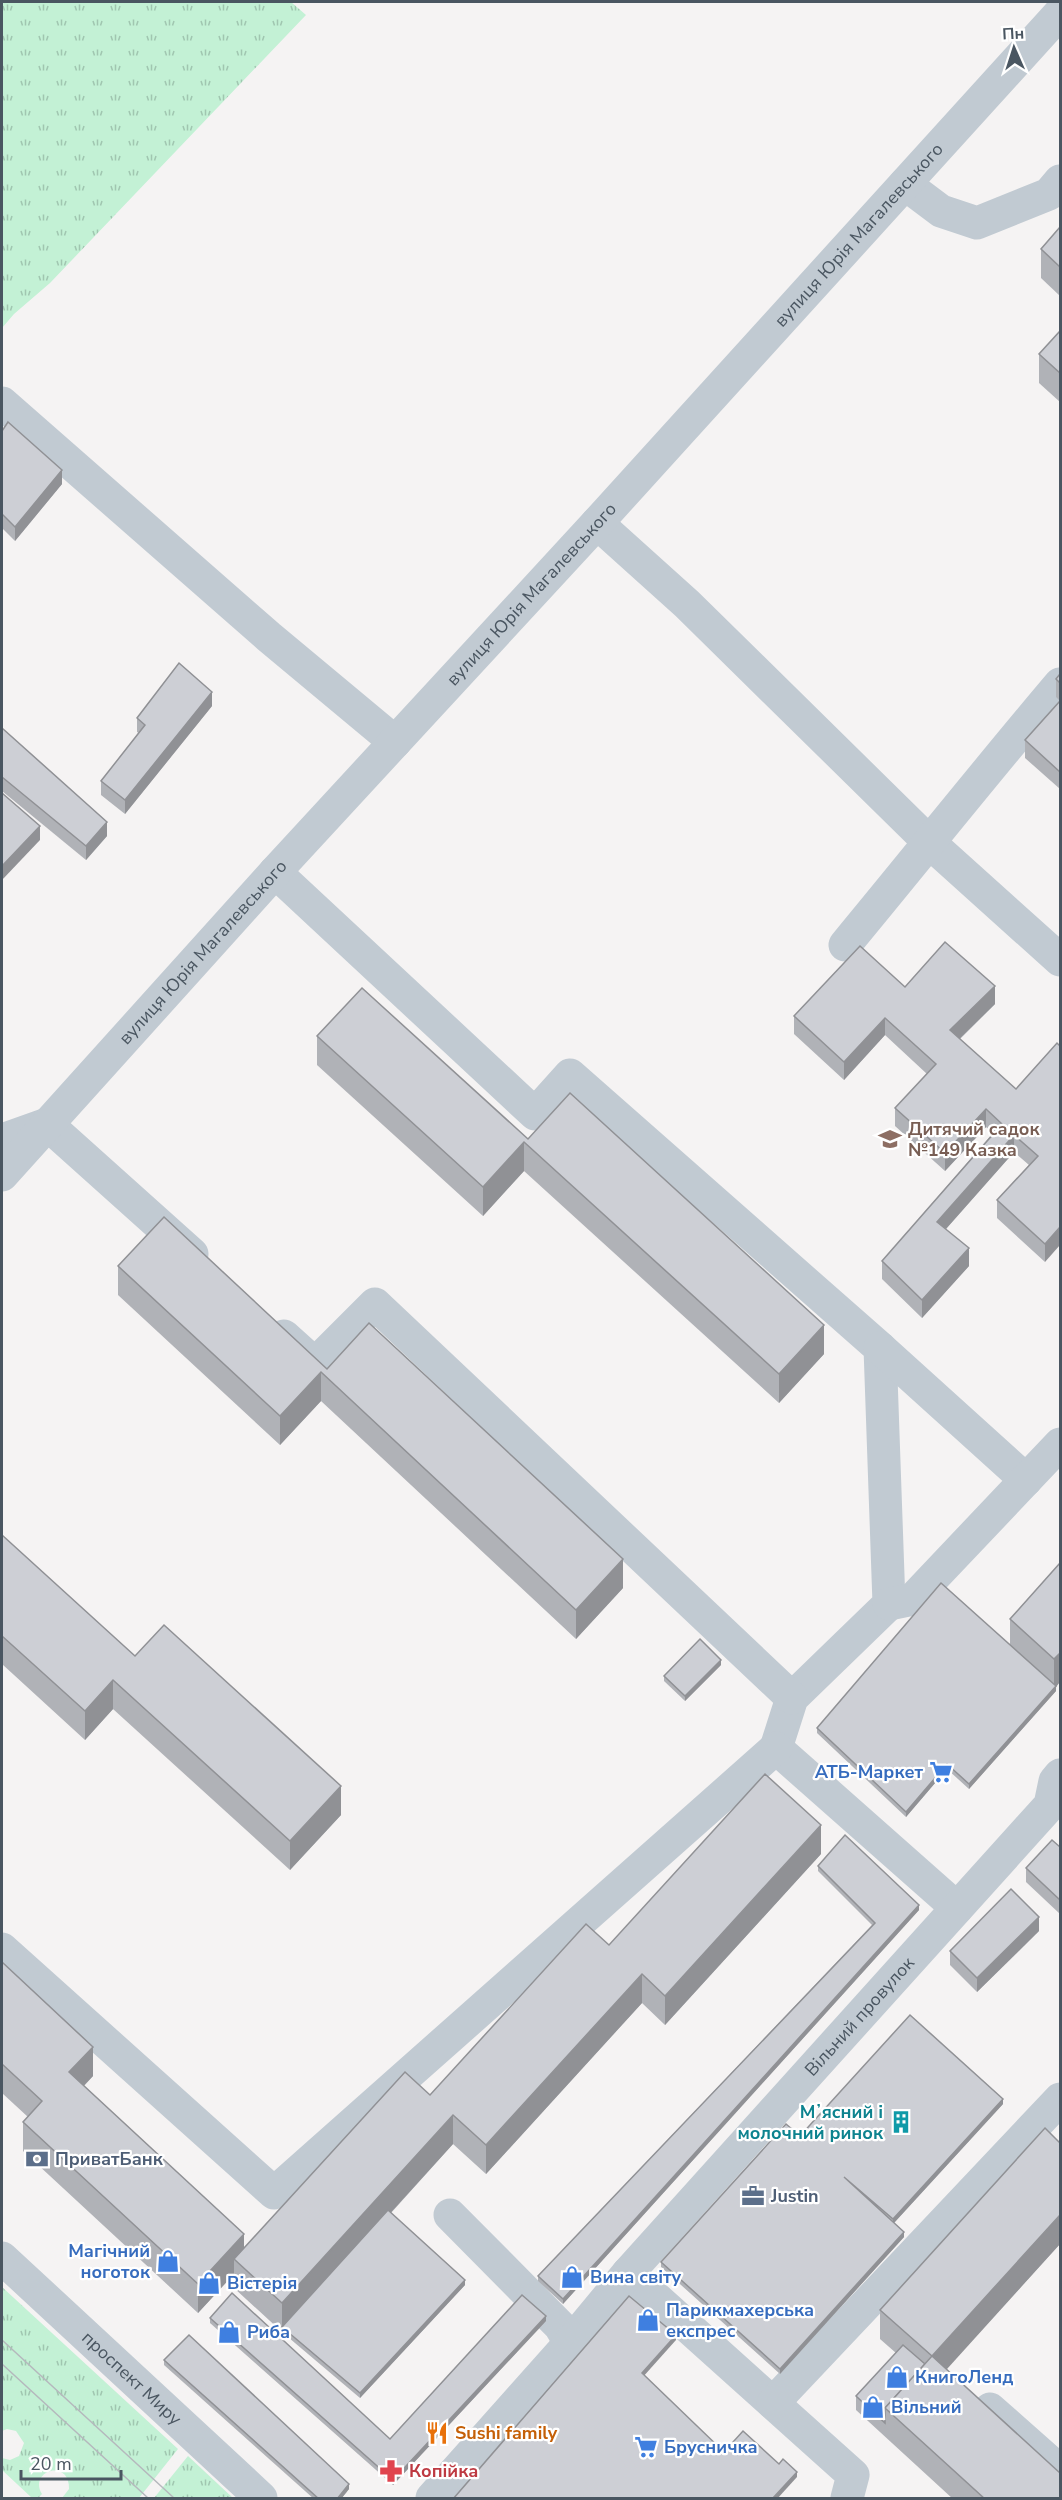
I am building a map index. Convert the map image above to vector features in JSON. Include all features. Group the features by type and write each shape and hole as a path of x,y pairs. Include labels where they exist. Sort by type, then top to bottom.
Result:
{"street":[{"name":"вулиця Юрія Магалевського","path":"2,1175 275,872 597,523 1060,13"},
{"path":"905,184 941,211 976,223 1049,194 1060,181"},
{"path":"2,403 269,637 395,742"},
{"path":"597,523 687,604 930,843 1060,960"},
{"path":"845,945 1060,684"},
{"path":"275,872 536,1114 570,1075 1026,1480"},
{"path":"2,1140 47,1124 213,1272"},
{"path":"264,1318 315,1364 375,1304 792,1698"},
{"path":"880,1348 889,1604"},
{"path":"2,1949 274,2193 776,1748 792,1698 889,1604 914,1599 1060,1444"},
{"path":"776,1748 957,1908"},
{"name":"Вільний провулок","path":"432,2499 570,2343 628,2273 1057,1798"},
{"path":"773,2403 1060,2098"},
{"path":"450,2215 560,2326 570,2343"},
{"name":"проспект Миру","path":"2,2258 261,2499"},
{"path":"628,2273 853,2475 847,2499"},
{"path":"990,2409 1060,2471"}],"green space":[{"path":"2,2 291,2 306,15 50,283 14,314 2,328"},
{"path":"2,2287 178,2449 139,2498 62,2498 69,2489 68,2479 63,2473 51,2471 40,2479 39,2486 42,2494 38,2498 32,2498 2,2470 2,2458 10,2460 19,2456 24,2443 16,2431 7,2429 2,2431"},
{"path":"188,2456 233,2498 154,2498"}],"building":[{"path":"1060,227 1060,267 1041,249"},
{"path":"1060,331 1060,373 1039,354"},
{"path":"8,422 62,470 15,527 2,514 2,431"},
{"path":"179,663 212,692 125,800 101,781 145,725 137,718"},
{"path":"1060,701 1060,772 1025,740"},
{"path":"2,728 107,822 86,846 2,777"},
{"path":"2,793 40,826 2,866"},
{"path":"945,942 995,986 950,1030 1016,1089 1057,1043 1060,1046 1060,1227 1045,1244 997,1200 1038,1156 1014,1135 937,1222 969,1248 922,1300 882,1261 1002,1124 986,1109 945,1153 895,1108 936,1064 885,1018 844,1062 794,1016 860,946 905,987"},
{"path":"362,988 528,1139 570,1093 824,1325 779,1374 524,1142 483,1187 317,1036"},
{"path":"164,1217 327,1369 369,1323 623,1559 576,1610 321,1372 280,1416 118,1266"},
{"path":"2,1535 135,1656 164,1625 341,1786 290,1841 113,1680 85,1711 2,1636"},
{"path":"1060,1563 1060,1653 1054,1659 1010,1619"},
{"path":"941,1583 1056,1686 969,1784 947,1764 906,1812 817,1728"},
{"path":"700,1639 721,1660 685,1696 664,1676"},
{"path":"765,1774 821,1825 665,1996 642,1974 486,2145 453,2115 282,2303 234,2259 405,2072 430,2095 586,1924 609,1945"},
{"path":"845,1835 919,1905 563,2299 538,2276 875,1923 818,1866"},
{"path":"1052,1840 1060,1847 1060,1900 1026,1868"},
{"path":"1011,1889 1039,1917 977,1978 950,1951"},
{"path":"2,1962 93,2047 69,2072 244,2234 198,2284 23,2122 42,2101 2,2064"},
{"path":"910,2015 1003,2099 893,2219 844,2177 904,2232 780,2369 661,2262 786,2124 800,2136"},
{"path":"1045,2128 1060,2143 1060,2215 932,2356 880,2310"},
{"path":"388,2210 465,2280 360,2393 282,2327"},
{"path":"232,2293 390,2439 522,2295 546,2316 393,2480 210,2318"},
{"path":"629,2296 676,2335 642,2373 724,2452 743,2431 779,2464 783,2459 797,2472 772,2499 453,2499"},
{"path":"189,2335 349,2484 337,2499 319,2499 164,2360"},
{"path":"903,2345 925,2364 885,2408 885,2423 856,2396"},
{"path":"932,2356 1060,2473 1060,2499 985,2499 885,2408"}],"tram line":[{"path":"2,2340 174,2498"},
{"path":"2,2364 148,2498"}],"place":[{"name":"Дитячий садок №149 Казка","path":"890,1139"},
{"name":"АТБ-Маркет","path":"941,1772"},
{"name":"Мʼясний і молочний ринок","path":"901,2122"},
{"name":"ПриватБанк","path":"37,2159"},
{"name":"Justin","path":"753,2196"},
{"name":"Магічний ноготок","path":"168,2261"},
{"name":"Вина світу","path":"572,2277"},
{"name":"Вістерія","path":"209,2283"},
{"name":"Парикмахерська експрес","path":"648,2320"},
{"name":"Риба","path":"229,2332"},
{"name":"КнигоЛенд","path":"897,2377"},
{"name":"Вільний","path":"873,2407"},
{"name":"Sushi family","path":"437,2433"},
{"name":"Брусничка","path":"646,2447"},
{"name":"Копійка","path":"391,2471"}]}
